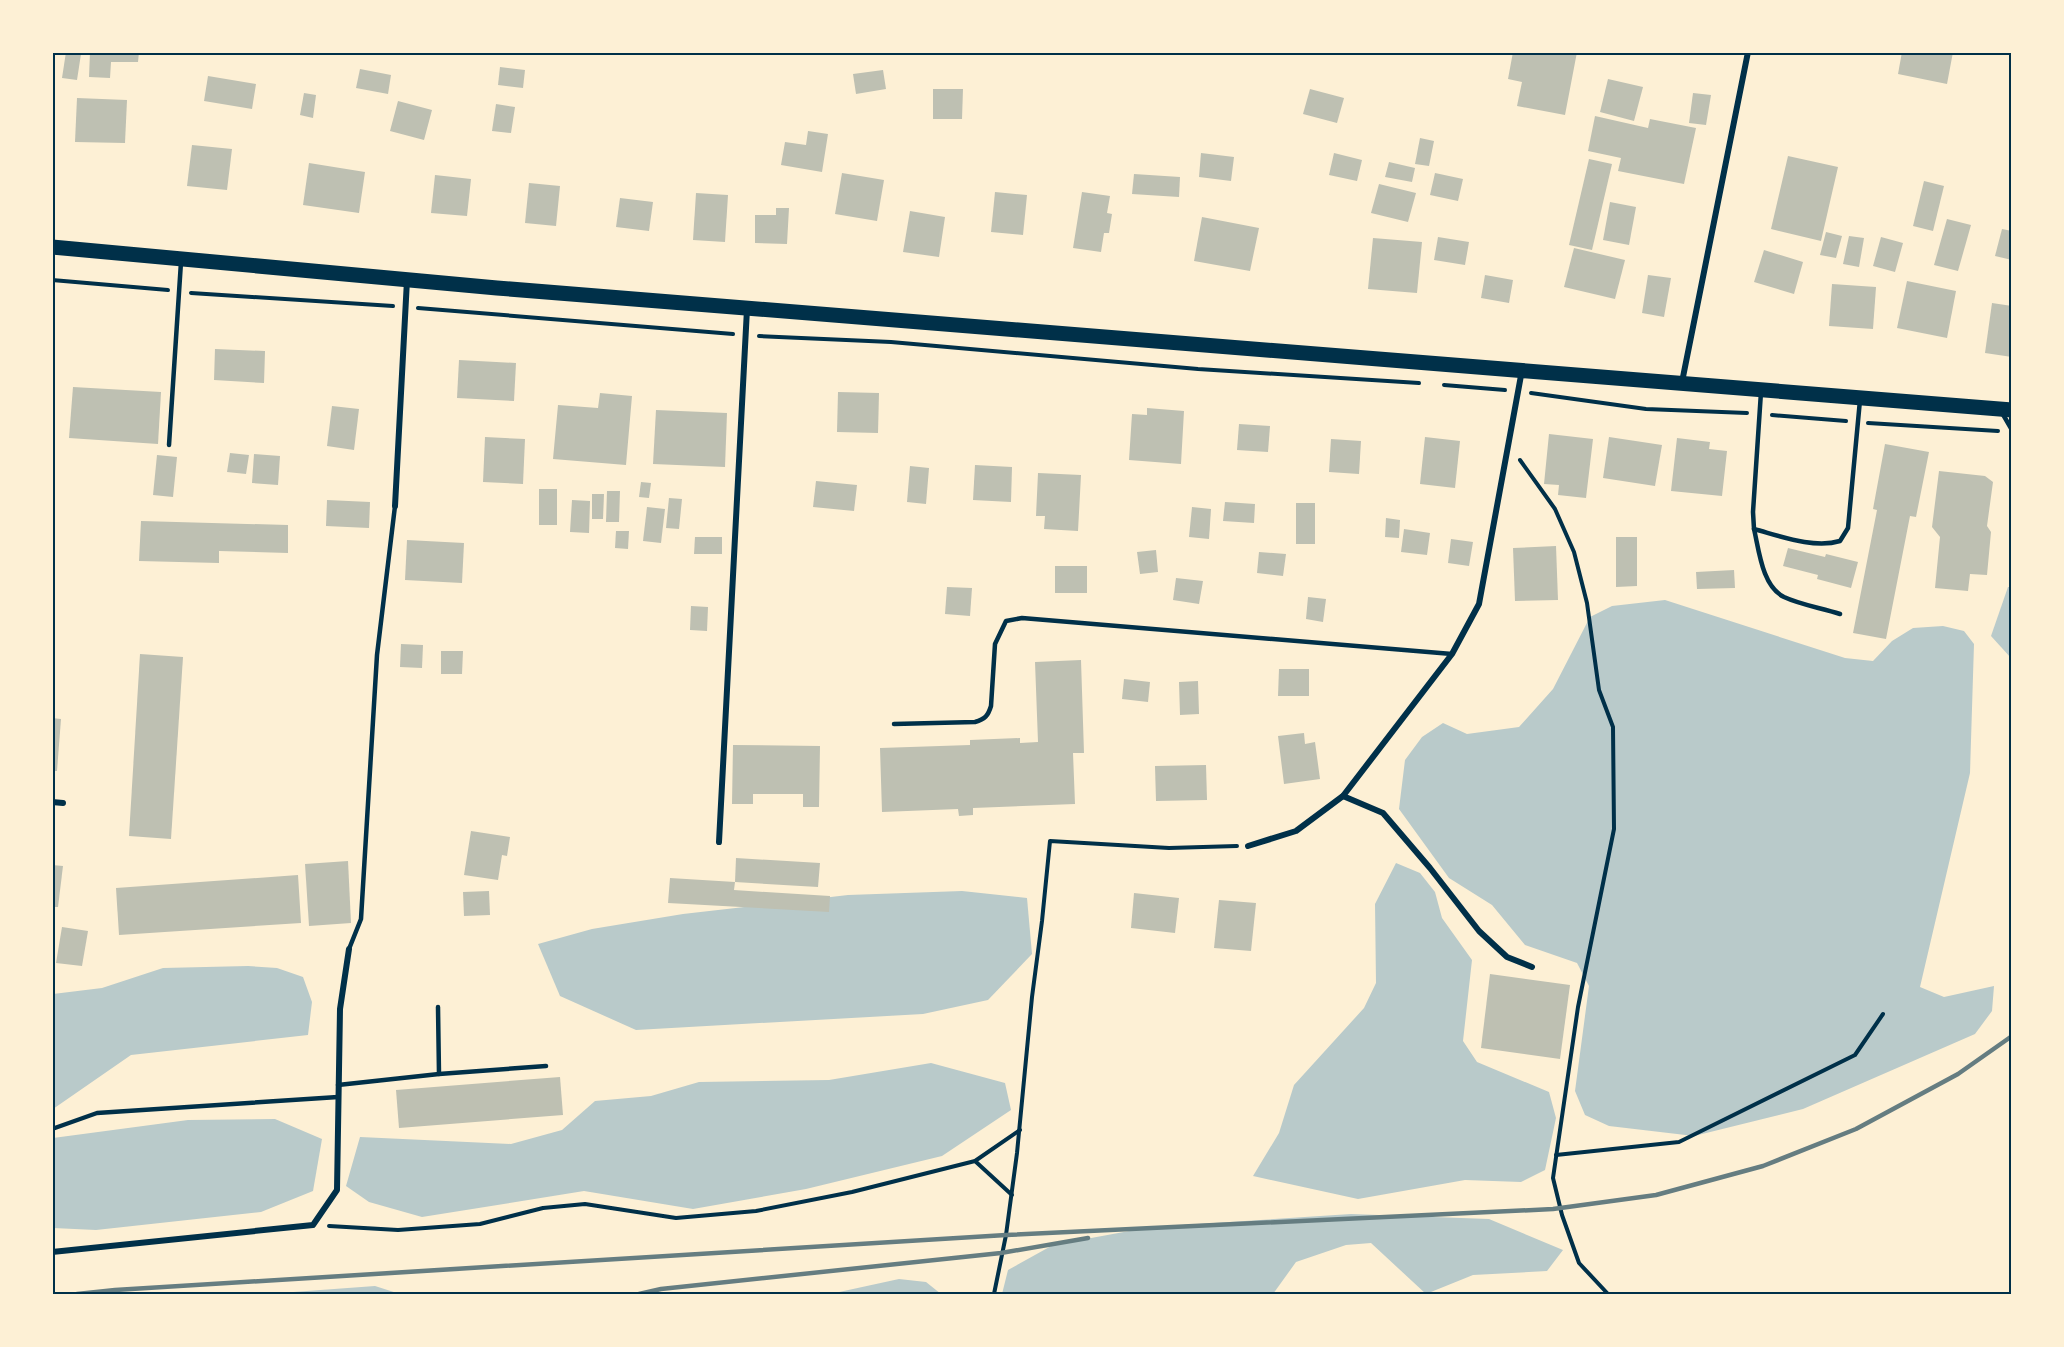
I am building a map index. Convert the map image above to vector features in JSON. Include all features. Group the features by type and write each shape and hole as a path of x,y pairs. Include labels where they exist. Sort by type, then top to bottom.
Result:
{"main road":[{"path":"52,247 407,280 2006,410"}],"street":[{"path":"1682,382 1748,52"},
{"path":"395,506 407,280"},
{"path":"719,842 747,308"},
{"path":"1248,846 1296,831 1343,796 1452,654 1479,604 1522,370"},
{"path":"1343,796 1383,813 1479,931 1507,957 1532,967"},
{"path":"52,802 63,803"},
{"path":"52,1252 313,1225 337,1190 340,1009 349,949"}],"lane":[{"path":"169,445 182,260"},
{"path":"1761,389 1753,512 1761,562 1771,585 1783,597 1840,614"},
{"path":"1754,529 1787,538 1830,544 1840,541 1848,528 1860,397"},
{"path":"2006,410 2012,430"},
{"path":"349,949 361,919 377,655 395,506"},
{"path":"894,724 983,720 989,714 991,706 995,644 1006,621 1022,618 1452,654"},
{"path":"438,1007 439,1074"},
{"path":"338,1085 546,1066"},
{"path":"52,1130 97,1113 338,1097"}],"path":[{"path":"52,280 746,336 891,342 1198,369 1424,383"},
{"path":"1436,384 1518,391 1646,409 1759,414 2000,431"},
{"path":"1509,442 1555,509 1574,552 1587,603 1599,690 1613,727 1614,829 1578,1007 1553,1178 1562,1215 1579,1263 1608,1294"},
{"path":"994,1294 1012,1195 1050,841 1169,848 1248,846"},
{"path":"1556,1155 1679,1142 1854,1055 1883,1014"},
{"path":"313,1225 398,1230 480,1224 543,1208 585,1204 676,1218 756,1211 852,1191 975,1161 1020,1130"},
{"path":"975,1161 1012,1195"}],"shaded area":[{"path":"2008,587 2012,587 2011,658 1991,636"},
{"path":"1665,600 1845,658 1873,661 1892,641 1913,628 1943,626 1964,631 1974,644 1970,773 1920,987 1944,997 1994,986 1992,1011 1975,1034 1803,1109 1694,1136 1609,1126 1585,1115 1575,1091 1589,986 1577,963 1525,945 1492,905 1449,878 1399,809 1405,760 1422,737 1443,723 1467,734 1519,727 1553,689 1590,617 1612,606"},
{"path":"1396,863 1420,873 1435,892 1442,918 1472,960 1463,1041 1477,1062 1549,1092 1556,1118 1545,1170 1521,1182 1465,1180 1358,1199 1253,1176 1279,1133 1294,1085 1364,1008 1376,983 1375,904"},
{"path":"962,891 1027,898 1032,954 988,1000 923,1014 636,1030 560,996 538,944 592,929 683,914 848,895"},
{"path":"248,966 277,968 303,977 312,1002 308,1035 131,1055 53,1109 53,994 102,988 163,968"},
{"path":"931,1063 1005,1083 1011,1110 942,1156 806,1189 693,1209 584,1191 422,1217 369,1202 346,1186 360,1137 511,1144 562,1130 595,1101 651,1096 699,1082 829,1080"},
{"path":"275,1119 322,1139 313,1191 261,1212 96,1230 53,1228 53,1138 188,1120"},
{"path":"1351,1214 1489,1219 1563,1250 1547,1271 1473,1275 1426,1294 1371,1243 1346,1245 1296,1262 1273,1294 1002,1294 1008,1270 1053,1245 1151,1227"},
{"path":"899,1279 926,1282 941,1294 830,1294"},
{"path":"375,1286 400,1294 266,1294"}],"building":[{"path":"66,52 81,54 77,80 62,78"},
{"path":"90,52 139,52 138,62 111,62 110,78 89,77"},
{"path":"1513,52 1577,52 1565,115 1517,106 1522,82 1508,79"},
{"path":"1902,52 1953,52 1947,84 1898,74"},
{"path":"500,67 525,70 523,88 498,85"},
{"path":"360,69 391,75 388,94 356,88"},
{"path":"883,70 886,89 856,94 853,74"},
{"path":"208,76 256,84 252,109 204,101"},
{"path":"1608,79 1643,87 1634,121 1600,112"},
{"path":"933,89 963,89 962,119 933,119"},
{"path":"1310,89 1344,98 1337,123 1303,114"},
{"path":"304,93 316,95 313,118 300,115"},
{"path":"1693,93 1711,95 1706,125 1689,123"},
{"path":"77,98 127,100 125,143 75,142"},
{"path":"398,101 432,110 424,140 390,131"},
{"path":"496,104 515,107 511,133 492,131"},
{"path":"1595,116 1648,128 1650,119 1696,128 1684,184 1618,171 1621,158 1588,151"},
{"path":"808,131 828,134 822,172 781,165 785,142 806,145"},
{"path":"1420,138 1434,141 1429,166 1415,164"},
{"path":"192,145 232,149 227,190 187,186"},
{"path":"1201,153 1234,157 1231,181 1199,177"},
{"path":"1334,153 1362,160 1357,181 1329,175"},
{"path":"1788,156 1838,167 1821,241 1771,229"},
{"path":"1589,159 1612,164 1592,250 1569,245"},
{"path":"1389,162 1415,168 1412,182 1385,177"},
{"path":"309,163 365,172 359,213 303,205"},
{"path":"842,173 884,180 877,221 835,214"},
{"path":"1435,173 1463,179 1458,201 1430,195"},
{"path":"1134,174 1180,177 1179,197 1132,194"},
{"path":"435,175 471,179 467,216 431,213"},
{"path":"1924,181 1944,186 1933,231 1913,226"},
{"path":"529,183 560,186 556,226 525,223"},
{"path":"1379,184 1416,193 1408,222 1371,213"},
{"path":"995,192 1027,195 1023,235 991,232"},
{"path":"1082,192 1110,196 1107,213 1112,214 1109,233 1104,233 1101,252 1073,248"},
{"path":"696,193 728,195 725,242 693,240"},
{"path":"620,198 653,202 649,231 616,227"},
{"path":"1610,202 1636,207 1629,245 1603,240"},
{"path":"776,208 789,208 787,244 755,243 755,215 776,215"},
{"path":"910,211 945,217 939,257 903,252"},
{"path":"1202,217 1259,228 1250,271 1194,261"},
{"path":"1947,219 1971,225 1958,271 1934,265"},
{"path":"2002,229 2012,231 2012,260 1995,256"},
{"path":"1826,232 1842,236 1836,258 1820,255"},
{"path":"1849,236 1864,238 1859,267 1843,264"},
{"path":"1438,237 1469,242 1465,265 1434,260"},
{"path":"1881,237 1903,243 1895,272 1873,266"},
{"path":"1373,238 1422,242 1417,293 1368,289"},
{"path":"1574,248 1625,260 1615,299 1564,287"},
{"path":"1764,250 1803,262 1794,294 1754,282"},
{"path":"1485,275 1513,280 1509,303 1481,298"},
{"path":"1648,275 1671,278 1664,317 1642,313"},
{"path":"1907,281 1956,291 1947,338 1897,328"},
{"path":"1832,284 1876,287 1873,329 1829,326"},
{"path":"1992,303 2012,306 2012,357 1985,353"},
{"path":"215,349 265,351 264,383 214,380"},
{"path":"459,360 516,363 514,401 457,398"},
{"path":"73,387 161,392 158,444 69,438"},
{"path":"838,392 879,393 878,433 837,432"},
{"path":"600,393 632,396 626,465 553,459 558,405 598,408"},
{"path":"332,406 359,409 354,450 327,446"},
{"path":"1147,408 1184,411 1181,464 1129,460 1132,414 1147,415"},
{"path":"656,410 727,413 725,467 653,464"},
{"path":"1239,424 1270,426 1268,452 1237,450"},
{"path":"1549,434 1593,439 1586,498 1558,495 1559,485 1544,484"},
{"path":"485,437 525,439 523,484 483,482"},
{"path":"1425,437 1460,441 1455,488 1420,484"},
{"path":"1609,437 1662,445 1655,486 1603,478"},
{"path":"1677,438 1710,442 1709,449 1727,451 1722,496 1671,491"},
{"path":"1331,439 1361,441 1359,474 1329,472"},
{"path":"1885,444 1929,452 1916,517 1910,516 1886,639 1853,633 1877,510 1873,509"},
{"path":"230,453 249,455 246,474 227,472"},
{"path":"254,454 280,456 278,485 252,483"},
{"path":"157,455 177,457 173,497 153,495"},
{"path":"975,465 1012,467 1011,502 973,500"},
{"path":"910,466 929,468 926,504 907,502"},
{"path":"1939,471 1985,476 1993,482 1987,526 1991,532 1987,575 1970,574 1968,591 1935,588 1940,537 1932,527"},
{"path":"1038,473 1081,475 1078,531 1044,529 1045,516 1036,516"},
{"path":"816,481 857,485 854,511 813,507"},
{"path":"641,482 651,483 649,498 639,497"},
{"path":"539,489 557,489 557,525 539,525"},
{"path":"607,491 620,491 619,522 606,522"},
{"path":"592,494 604,494 603,519 592,519"},
{"path":"669,498 682,499 679,529 666,528"},
{"path":"327,500 370,502 369,528 326,526"},
{"path":"572,500 590,501 589,533 570,532"},
{"path":"1225,502 1255,504 1254,523 1223,521"},
{"path":"1296,503 1315,503 1315,544 1296,544"},
{"path":"647,507 665,509 661,543 643,541"},
{"path":"1192,507 1211,509 1209,539 1189,537"},
{"path":"1386,518 1400,520 1399,538 1385,537"},
{"path":"141,521 288,525 288,553 219,551 219,563 139,561"},
{"path":"1404,529 1430,533 1427,555 1401,552"},
{"path":"616,531 629,531 628,549 615,548"},
{"path":"695,537 722,537 722,554 694,554"},
{"path":"1616,537 1637,537 1637,586 1616,587"},
{"path":"1451,539 1473,542 1469,566 1448,563"},
{"path":"407,540 464,543 462,583 405,580"},
{"path":"1556,546 1558,600 1515,601 1513,548"},
{"path":"1788,548 1858,562 1851,588 1817,579 1818,575 1783,566"},
{"path":"1156,550 1158,572 1140,574 1137,552"},
{"path":"1259,552 1286,554 1283,576 1257,573"},
{"path":"1055,566 1087,566 1087,593 1055,593"},
{"path":"1734,570 1735,588 1697,589 1696,572"},
{"path":"1176,578 1203,581 1199,604 1173,600"},
{"path":"947,587 972,588 970,616 945,614"},
{"path":"1308,597 1326,599 1323,622 1306,619"},
{"path":"691,606 708,607 707,631 690,630"},
{"path":"401,644 423,645 422,668 400,667"},
{"path":"441,651 463,651 462,674 441,674"},
{"path":"140,654 183,657 171,839 129,836"},
{"path":"1081,660 1084,753 1073,753 1075,804 973,808 973,815 959,816 958,809 882,812 880,748 970,745 970,740 1020,738 1020,743 1038,742 1035,662"},
{"path":"1279,669 1309,669 1309,696 1278,696"},
{"path":"1124,679 1150,682 1148,702 1122,699"},
{"path":"1198,681 1199,714 1180,715 1179,682"},
{"path":"52,718 61,719 57,771 52,771"},
{"path":"1304,733 1305,744 1315,742 1320,779 1284,784 1278,736"},
{"path":"733,745 820,746 819,807 803,807 803,794 753,794 753,804 732,804"},
{"path":"1206,765 1207,800 1156,801 1155,766"},
{"path":"471,831 510,837 507,856 502,855 498,880 464,875"},
{"path":"736,858 820,863 818,887 735,882"},
{"path":"348,861 351,923 309,926 305,864"},
{"path":"52,865 63,866 58,907 52,907"},
{"path":"298,875 301,923 119,935 116,888"},
{"path":"670,878 735,882 734,890 830,896 829,912 668,903"},
{"path":"489,891 490,915 464,916 463,892"},
{"path":"1134,893 1179,898 1175,933 1131,928"},
{"path":"1219,900 1256,903 1251,951 1214,948"},
{"path":"62,927 88,931 82,966 56,963"},
{"path":"1490,974 1570,985 1560,1059 1481,1048"},
{"path":"560,1077 563,1115 399,1128 396,1090"}],"railway":[{"path":"77,1294 1006,1235 1553,1209 1656,1195 1763,1166 1856,1129 1958,1074 2012,1036"},
{"path":"639,1294 661,1289 1001,1253 1088,1238"}]}
